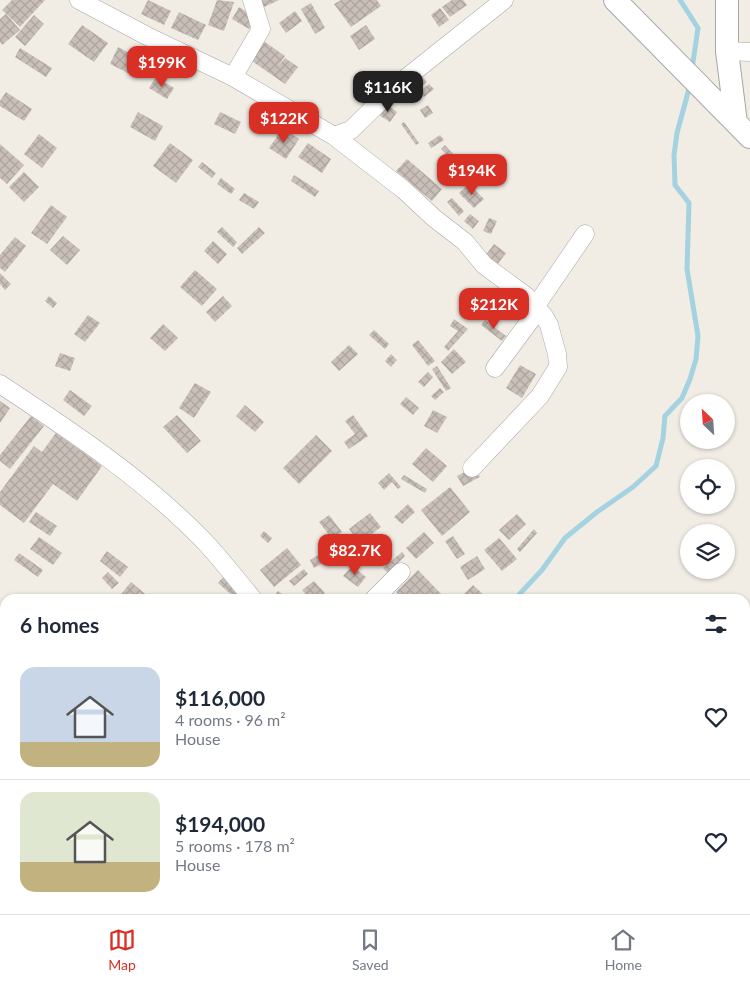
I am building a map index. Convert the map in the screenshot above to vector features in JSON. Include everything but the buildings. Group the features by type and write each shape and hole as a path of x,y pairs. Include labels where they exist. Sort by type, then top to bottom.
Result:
{"street":[{"path":"79,0 233,78 334,136 404,190 434,218 465,242 484,265 526,296 544,316 549,325 557,354 558,367 540,396 472,468"},
{"path":"233,78 260,30 252,0"},
{"path":"334,136 351,130 396,86 504,0"},
{"path":"615,0 743,130"},
{"path":"727,0 728,51 743,130"},
{"path":"728,51 750,52"},
{"path":"495,368 585,234"},
{"path":"0,384 76,434 145,487 204,541 249,594"},
{"path":"379,594 401,572"}],"waterway":[{"path":"680,0 698,28 692,69"},
{"path":"520,594 542,570 565,538 597,512 633,487 656,466 663,438 665,416 682,398 690,379 696,359 698,336 687,269 689,203 675,185 674,155 677,133 690,85"}]}
